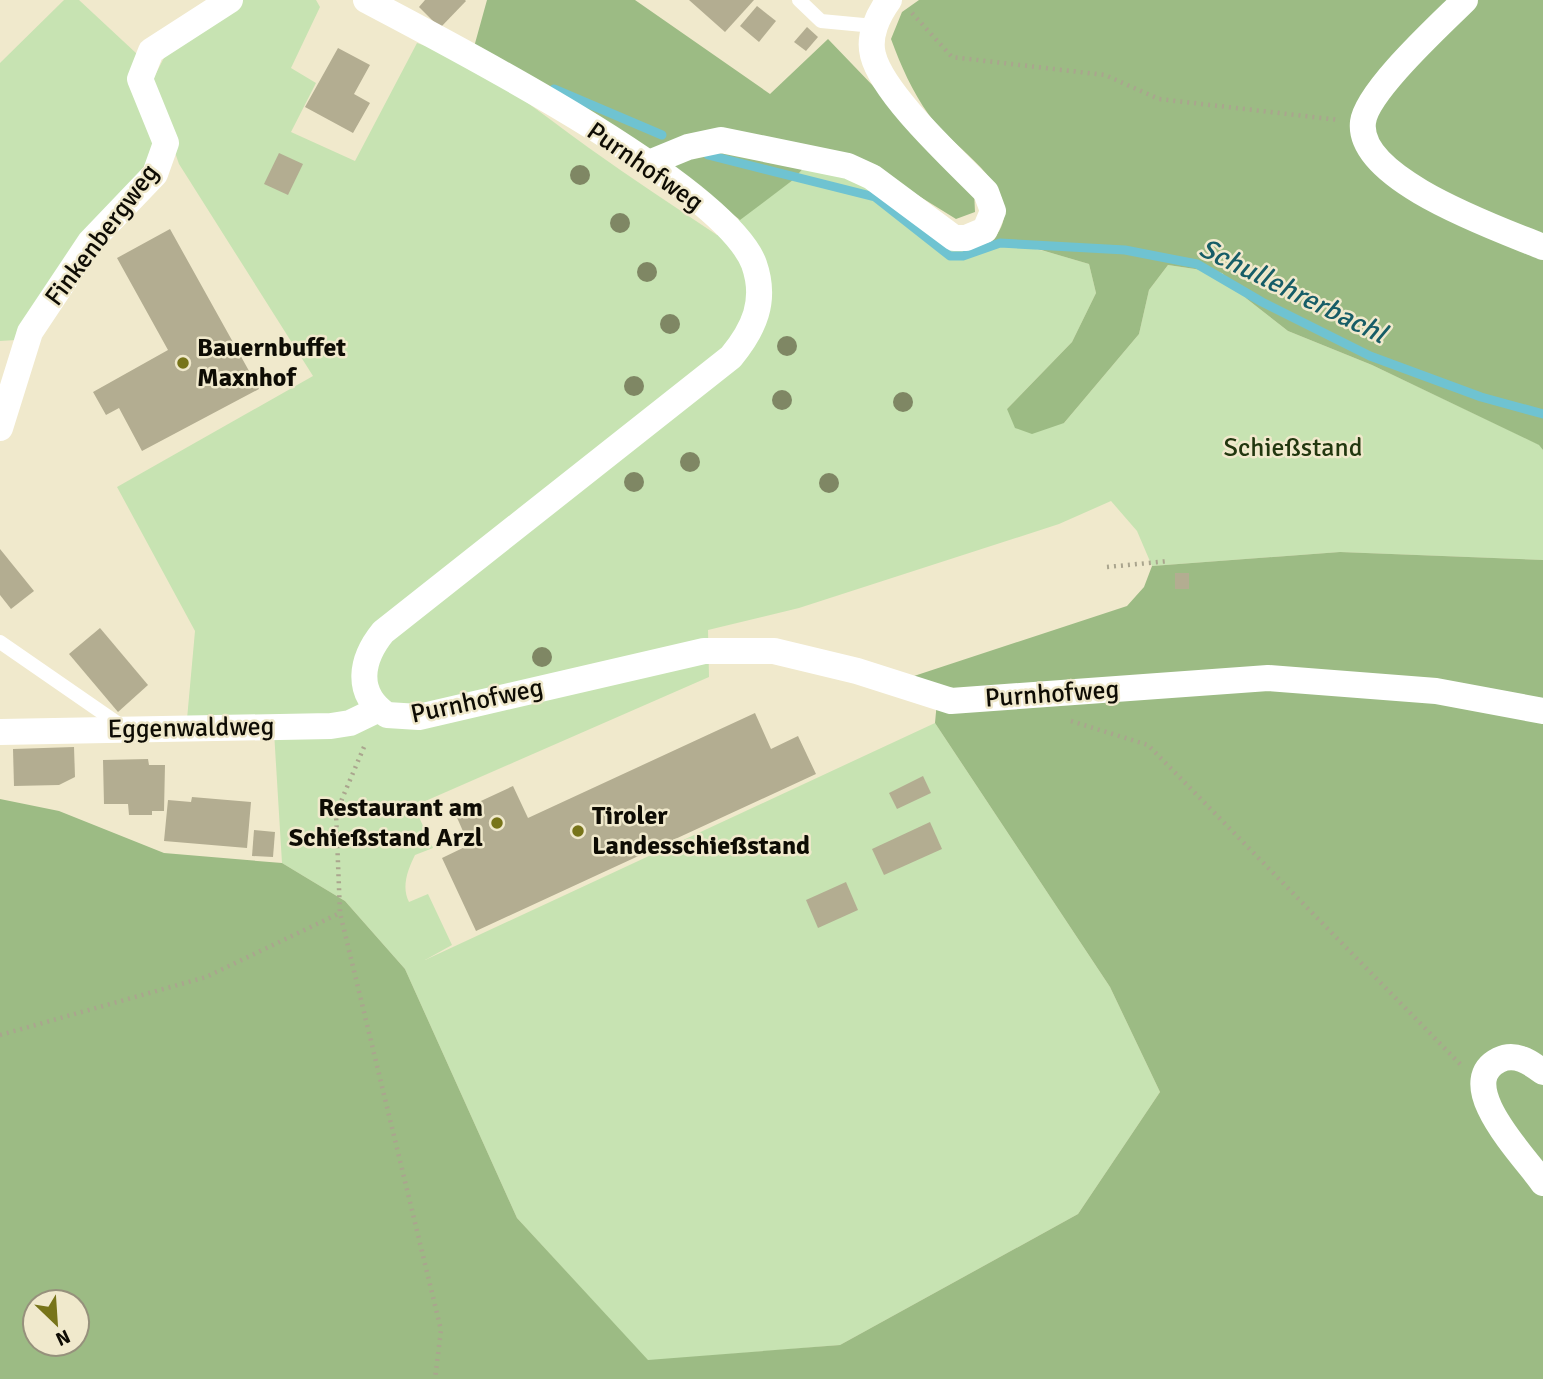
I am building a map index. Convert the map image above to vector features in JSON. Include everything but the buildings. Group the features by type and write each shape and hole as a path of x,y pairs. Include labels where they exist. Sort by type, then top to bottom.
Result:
{"street":[{"name":"Finkenbergweg","path":"0,428 30,332 90,243 156,174 166,143 140,79 151,51 230,0"},
{"name":"Purnhofweg","path":"366,0 466,54 649,163 727,227 743,246 753,264 759,284 758,312 754,325 731,357 383,632 369,652 364,671 370,698 379,709 395,718 419,717 704,650 774,651 857,671 951,701 1268,678 1436,691 1543,711"},
{"path":"1465,0 1394,73 1368,109 1363,122 1370,151 1384,168 1428,195 1543,247"},
{"path":"649,163 688,147 721,140 848,166 872,177 944,233 954,238 975,235 991,221 991,202 986,192 889,85 873,55 874,26 899,5"},
{"name":"Eggenwaldweg","path":"0,732 331,726 350,723 379,709"},
{"path":"1543,1072 1521,1058 1507,1056 1493,1063 1485,1077 1484,1092 1489,1108 1543,1183"}],"lane":[{"path":"799,0 821,21 874,26"},
{"path":"0,642 127,729"}],"path":[{"path":"899,5 952,57 1105,75 1159,99 1363,122"},
{"path":"1107,567 1169,561"},
{"path":"379,709 336,813 340,913 441,1330 435,1379"},
{"path":"1069,720 1149,745 1456,1063 1485,1077"},
{"path":"0,1035 206,977 340,913"}],"green space":[{"path":"64,0 79,0 137,54 155,127 151,166 16,340 0,341 0,63"},
{"name":"Schießstand","path":"241,0 316,0 320,7 291,68 316,83 291,132 355,161 417,43 464,63 507,88 717,235 793,180 807,164 849,179 891,201 953,248 1007,245 1053,253 1089,264 1096,293 1072,342 1007,409 1064,423 1139,334 1149,290 1168,265 1222,273 1247,299 1288,331 1372,365 1540,445 1543,450 1543,560 1340,552 1152,566 1137,531 1111,501 1059,524 799,608 708,630 709,677 414,806 433,848 415,855 406,878 407,896 409,902 428,894 452,945 425,960 935,723 1110,987 1160,1092 1078,1214 840,1345 648,1361 517,1218 405,969 345,901 282,863 273,715 187,719 195,631 117,487 313,376 179,164 151,83 168,50"},
{"path":"487,0 635,0 770,94 828,39 974,191 975,212 956,219 872,167 807,164 793,180 740,220 721,205 474,47"},
{"path":"919,0 1543,0 1543,450 1539,445 1372,365 1288,331 1247,299 1222,273 1168,265 1149,290 1139,334 1064,423 1032,434 1015,428 1007,409 1072,342 1096,293 1089,264 1031,247 991,242 1002,224 1004,207 998,190 987,174 929,115 907,78 891,39 902,12"},
{"path":"1340,552 1543,560 1543,1379 0,1379 0,799 59,811 164,853 282,863 345,901 405,969 517,1218 648,1360 840,1345 1078,1214 1160,1092 1110,987 935,723 938,690 914,676 1127,606 1144,587 1152,566"}],"waterway":[{"name":"Schullehrerbachl","path":"554,89 662,135"},
{"name":"Schullehrerbachl","path":"708,155 875,197 950,256 963,256 1000,243 1125,250 1197,264 1262,302 1370,356 1481,397 1543,414"}],"place":[{"name":"Bauernbuffet Maxnhof","path":"183,363"},
{"name":"Restaurant am Schießstand Arzl","path":"497,823"},
{"name":"Tiroler Landesschießstand","path":"578,831"}]}
